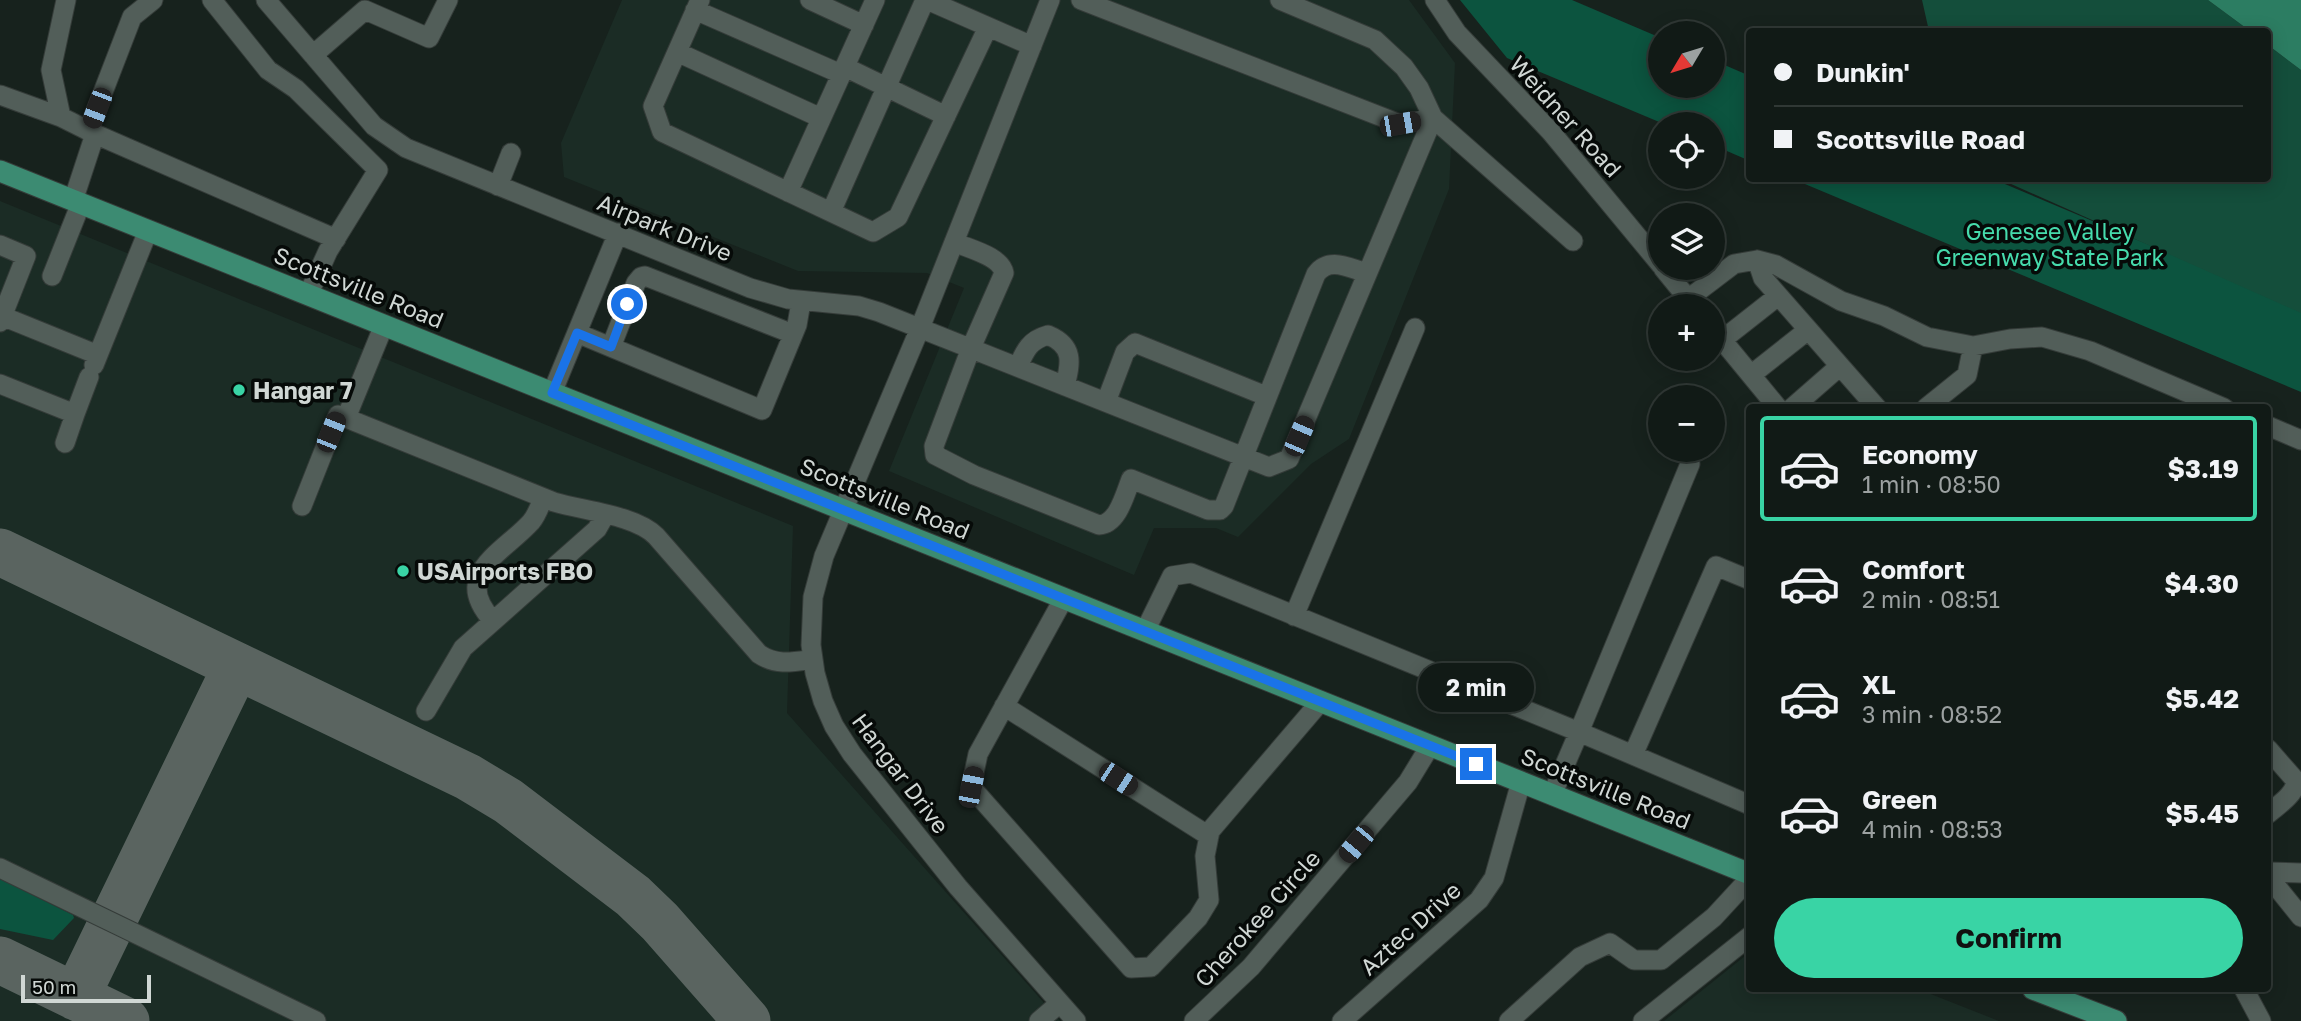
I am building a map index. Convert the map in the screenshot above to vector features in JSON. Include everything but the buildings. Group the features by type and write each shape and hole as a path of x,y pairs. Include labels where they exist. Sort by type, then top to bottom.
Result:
{"main road":[{"name":"Scottsville Road","path":"0,171 1746,874"},
{"path":"2042,992 2116,1021"}],"street":[{"path":"61,117 51,70 66,0"},
{"path":"52,276 77,202 92,133 132,17 153,0"},
{"path":"212,0 268,70 296,89 377,170 335,239 308,295"},
{"name":"Airpark Drive","path":"266,0 366,117 384,134 419,154 750,288 801,302 859,306 1269,467 1289,459 1433,118"},
{"path":"313,55 361,5 429,38 448,0"},
{"path":"810,0 864,25"},
{"path":"788,192 875,0"},
{"path":"831,212 926,0 1032,46"},
{"path":"844,509 920,328 1050,0"},
{"path":"1081,0 1400,124 1433,118"},
{"path":"1280,0 1375,40 1404,67 1419,88 1433,118 1573,241"},
{"name":"Weidner Road","path":"1435,0 1457,33 1550,132 1648,249"},
{"path":"946,116 887,87 843,71 697,5 653,106 662,132 873,232 898,217 946,116 988,27"},
{"path":"677,52 821,118"},
{"path":"0,95 61,117 335,239"},
{"path":"498,186 511,153"},
{"path":"65,443 148,230"},
{"path":"552,393 618,233"},
{"path":"954,242 998,261 1004,268 1004,273 971,348 934,446 935,455 974,475 1099,525 1106,525 1117,512 1131,479 1208,510 1220,510 1224,506 1316,274 1322,266 1334,263 1367,273"},
{"path":"0,246 26,256 1,319 94,366"},
{"path":"1757,260 1763,278 1840,366 1867,404"},
{"path":"1701,294 1734,264 1757,260 1776,265 1841,302 1884,316 1927,337 1973,346 2010,339 2042,337 2113,361 2215,404"},
{"path":"611,347 636,283 645,276 793,334"},
{"name":"Weidner Road","path":"1673,280 1684,294"},
{"path":"1725,330 1778,296"},
{"path":"577,333 762,410 793,334 801,302"},
{"path":"346,418 384,325"},
{"path":"1294,616 1415,328"},
{"path":"1751,375 1808,330"},
{"path":"1018,367 1025,349 1036,338 1048,335 1060,340 1068,352 1070,365 1065,386"},
{"path":"1106,402 1125,352 1135,343 1266,396"},
{"path":"1725,343 1775,404"},
{"path":"1931,404 1967,374 1973,346"},
{"path":"1797,404 1840,366"},
{"path":"0,384 75,414"},
{"path":"302,506 338,415 543,498 631,520 651,531 759,654 774,662 783,663 813,659"},
{"path":"2271,427 2301,440"},
{"path":"1552,795 1690,464"},
{"path":"494,621 477,599 477,584 489,561 530,523 543,498"},
{"name":"Hangar Drive","path":"844,509 815,583 811,614 813,659 823,701 834,726 852,754 958,887 1076,1021"},
{"path":"426,711 458,654 597,529 605,515"},
{"path":"1633,755 1716,566 1746,578"},
{"path":"1145,631 1172,576 1191,573 1579,732 1746,804"},
{"path":"1064,598 978,754 971,787 1131,968 1151,967 1198,918 1209,900 1205,856 1210,831 1321,701"},
{"path":"1004,706 1209,836"},
{"name":"Cherokee Circle","path":"1194,1021 1251,968 1408,782 1430,746"},
{"path":"2271,752 2296,781 2292,793 2271,811"},
{"name":"Aztec Drive","path":"1342,1021 1479,900 1494,878 1521,782"},
{"path":"0,868 316,1021"},
{"path":"2271,874 2301,873"},
{"path":"2271,878 2301,917"},
{"path":"1508,1021 1580,957 1610,943 1634,960 1661,960 1714,917 1746,881"},
{"path":"1643,1021 1746,939"},
{"path":"2246,992 2261,1021"},
{"path":"1040,1021 1060,1003"}],"shaded area":[{"path":"622,0 1409,0 1455,63 1449,189 1349,439 1311,464 1238,537 1216,528 1154,528 1134,575 889,471 964,288 927,273 798,271 564,177 561,143"},
{"path":"1922,0 2208,0 2246,28 1928,28"},
{"path":"2208,0 2301,0 2301,70 2271,47 2271,28 2246,28"},
{"path":"2271,47 2301,70 2301,313 2007,182 2271,182"},
{"path":"0,201 793,526 787,713 1060,1021 0,1021"},
{"path":"1746,955 1746,992 1926,992 1999,1021 1664,1021"}],"green space":[{"path":"1460,0 1572,0 1648,32 1648,98 1726,98 1726,66 1746,74 1746,159 1725,150 1725,112 1648,112 1648,117 1507,58"},
{"name":"Genesee Valley Greenway State Park","path":"1800,182 2000,182 2301,309 2301,392"},
{"path":"0,879 73,915 74,918 53,940 0,929"}],"taxiway":[{"path":"0,552 468,777 508,801 633,896 660,922 747,1021"},
{"path":"76,997 236,667"},
{"path":"0,960 126,1021"}],"place":[{"name":"Hangar 7","path":"239,390"},
{"name":"USAirports FBO","path":"403,571"}],"route":[{"path":"627,304 611,347 577,333 552,393 1476,764"}]}
